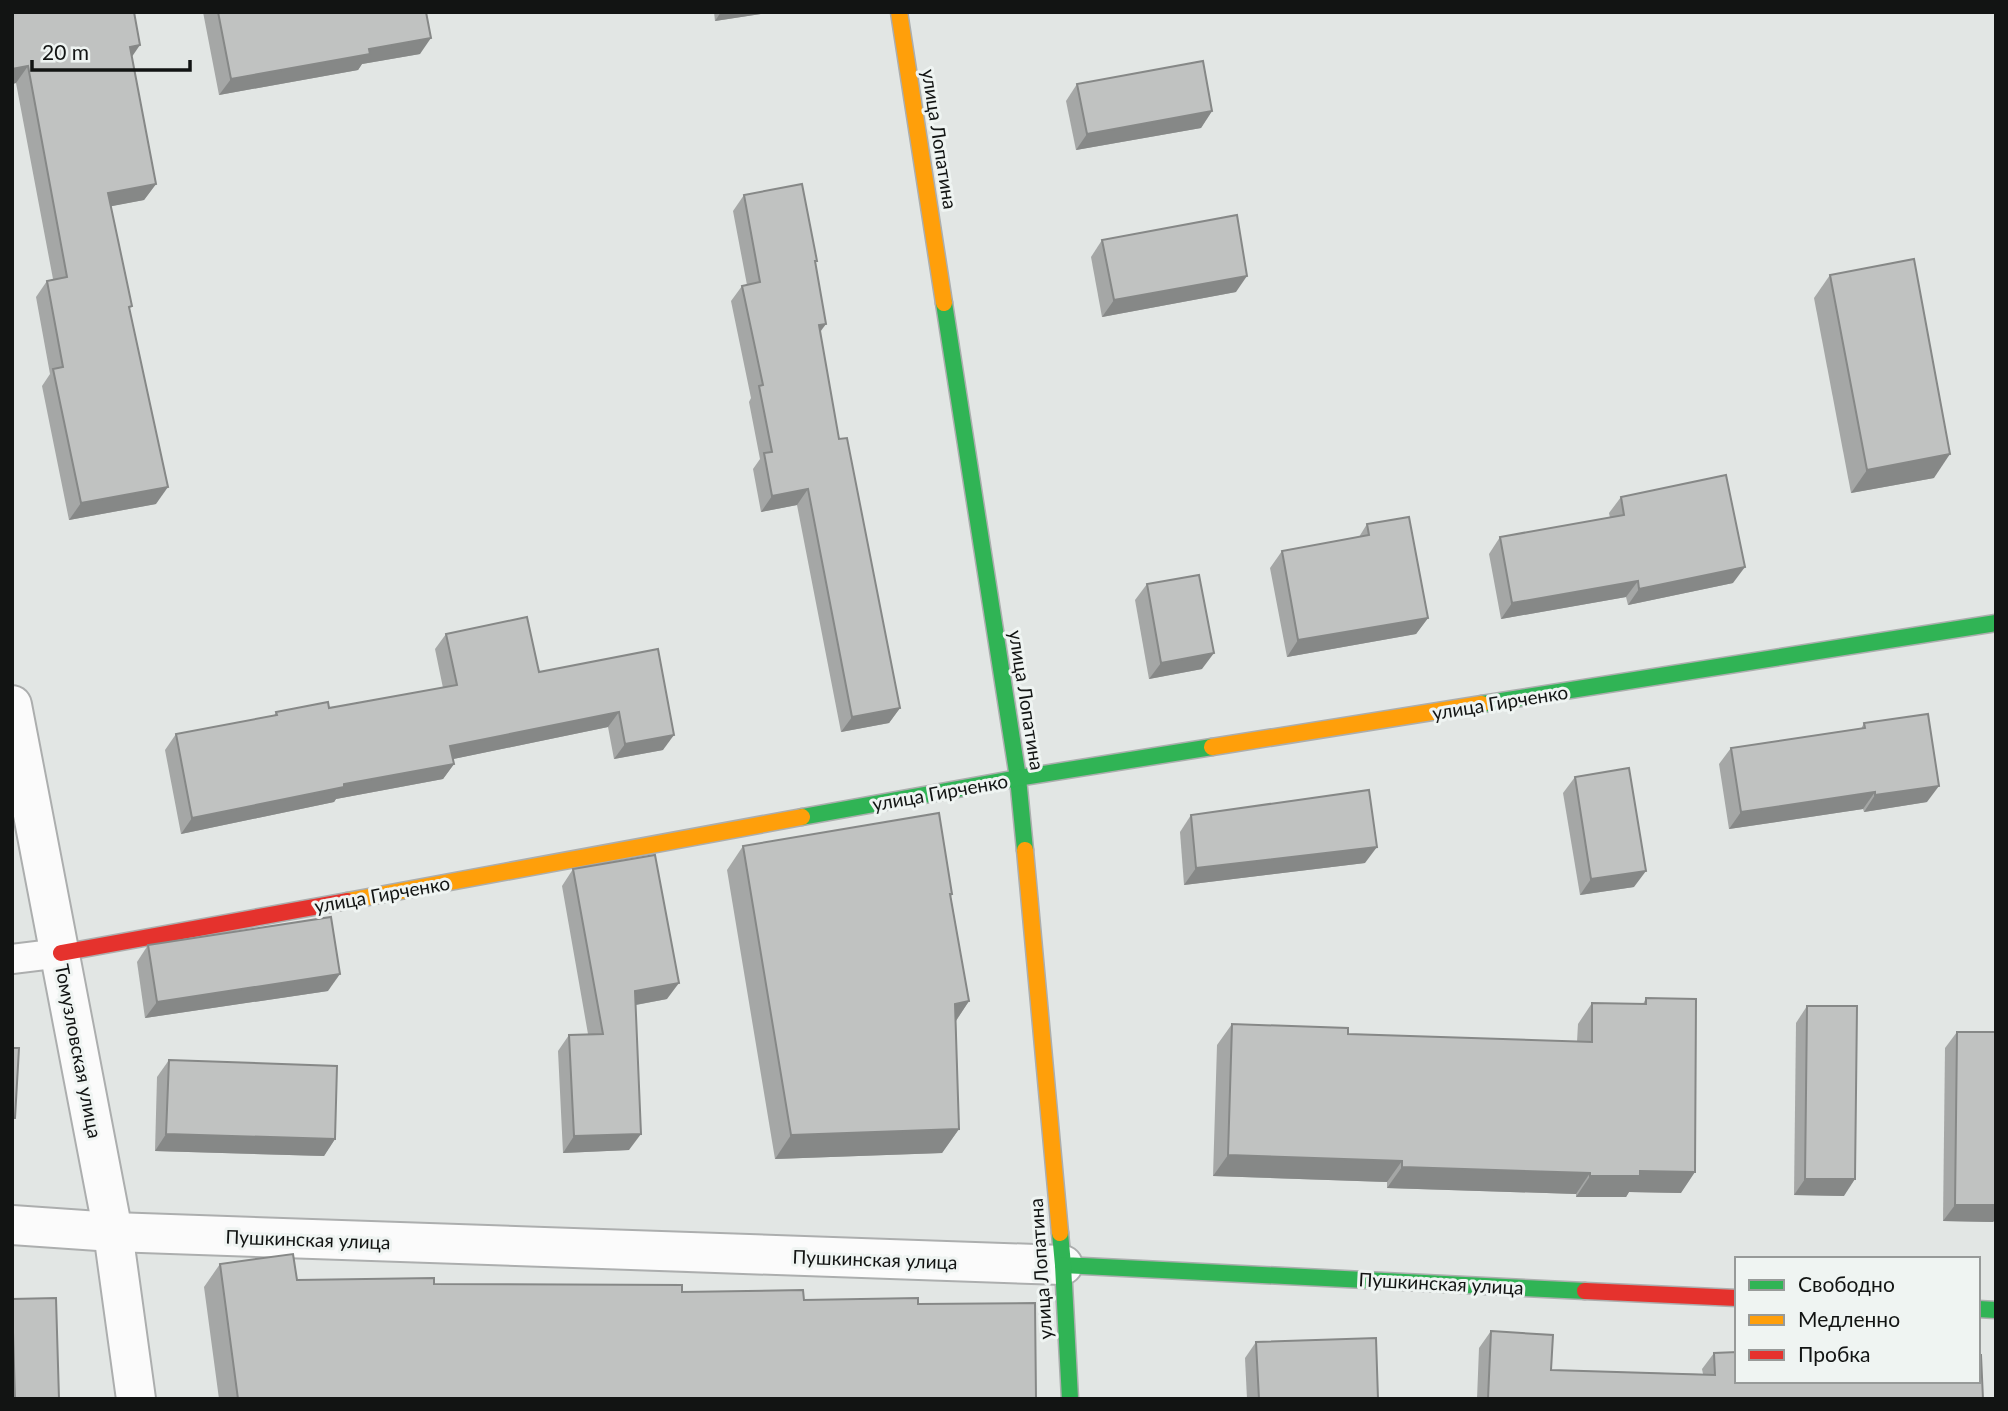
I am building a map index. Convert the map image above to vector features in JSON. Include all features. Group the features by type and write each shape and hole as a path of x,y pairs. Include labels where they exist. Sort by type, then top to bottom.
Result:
{"street":[{"name":"улица Лопатина","path":"899,12 1018,778 1063,1265 1070,1399"},
{"name":"улица Гирченко","path":"61,953 1018,778 1996,624"},
{"name":"Томузловская улица","path":"12,705 113,1232 136,1399"},
{"name":"Пушкинская улица","path":"12,1225 113,1232 1063,1265 1735,1298"}],"lane":[{"name":"улица Гирченко","path":"12,959 61,953"}],"building":[{"path":"12,12 134,12 140,45 130,47 156,184 108,193 132,306 129,307 168,487 81,503 53,369 63,367 47,281 67,277 28,66 12,69"},
{"path":"218,12 426,12 431,38 369,49 370,54 231,79"},
{"path":"1203,61 1212,111 1087,134 1077,84"},
{"path":"802,184 817,261 826,324 819,325 839,439 847,438 900,708 852,717 808,489 772,496 764,453 772,452 759,386 763,385 742,286 760,282 744,195"},
{"path":"1237,215 1247,276 1114,300 1102,240"},
{"path":"1914,259 1950,454 1867,470 1830,275"},
{"path":"1726,475 1745,567 1639,589 1638,581 1512,603 1500,537 1624,515 1621,497"},
{"path":"1409,517 1428,618 1298,640 1282,551 1369,535 1367,524"},
{"path":"1199,575 1214,653 1161,663 1147,584"},
{"path":"527,617 539,672 658,649 674,735 625,744 619,712 450,746 454,764 344,784 344,787 192,818 176,734 277,715 276,712 328,702 329,708 457,685 446,634"},
{"path":"1928,714 1939,786 1875,795 1875,792 1741,812 1731,748 1865,728 1864,723"},
{"path":"1629,768 1646,871 1591,879 1575,777"},
{"path":"1369,790 1377,847 1196,868 1191,815"},
{"path":"939,813 969,1001 955,1004 959,1129 791,1135 743,846"},
{"path":"655,855 679,983 635,991 641,1134 574,1136 569,1035 603,1034 573,869"},
{"path":"331,917 340,974 157,1002 148,945"},
{"path":"1646,998 1696,999 1695,1172 1640,1171 1640,1176 1590,1176 1590,1173 1402,1167 1402,1161 1228,1155 1232,1024 1348,1028 1348,1034 1592,1042 1592,1003 1646,1004"},
{"path":"1807,1006 1857,1006 1855,1179 1805,1179"},
{"path":"1957,1032 1996,1032 1996,1205 1955,1205"},
{"path":"12,1048 19,1048 15,1118 12,1118"},
{"path":"169,1060 337,1066 335,1139 166,1134"},
{"path":"293,1254 297,1280 434,1278 434,1284 682,1285 682,1292 803,1290 804,1300 918,1298 918,1304 1035,1303 1036,1399 238,1399 220,1264"},
{"path":"56,1298 59,1399 15,1399 12,1299"},
{"path":"1491,1331 1553,1335 1551,1370 1715,1375 1714,1353 1735,1352 1735,1383 1980,1383 1981,1355 1983,1399 1488,1399"},
{"path":"1376,1338 1378,1399 1259,1399 1256,1342"}],"traffic: fast":[{"path":"944,303 1018,778 1025,850"},
{"path":"1482,704 1996,623"},
{"path":"802,817 1212,747"},
{"path":"1060,1233 1063,1265 1585,1291"},
{"path":"1063,1265 1070,1399"},
{"path":"1980,1309 1996,1310"}],"traffic: slow":[{"path":"899,12 944,303"},
{"path":"1212,747 1482,704"},
{"path":"347,901 802,817"},
{"path":"1025,850 1060,1233"}],"traffic: jam":[{"path":"61,953 347,901"},
{"path":"1585,1291 1735,1298"}]}
